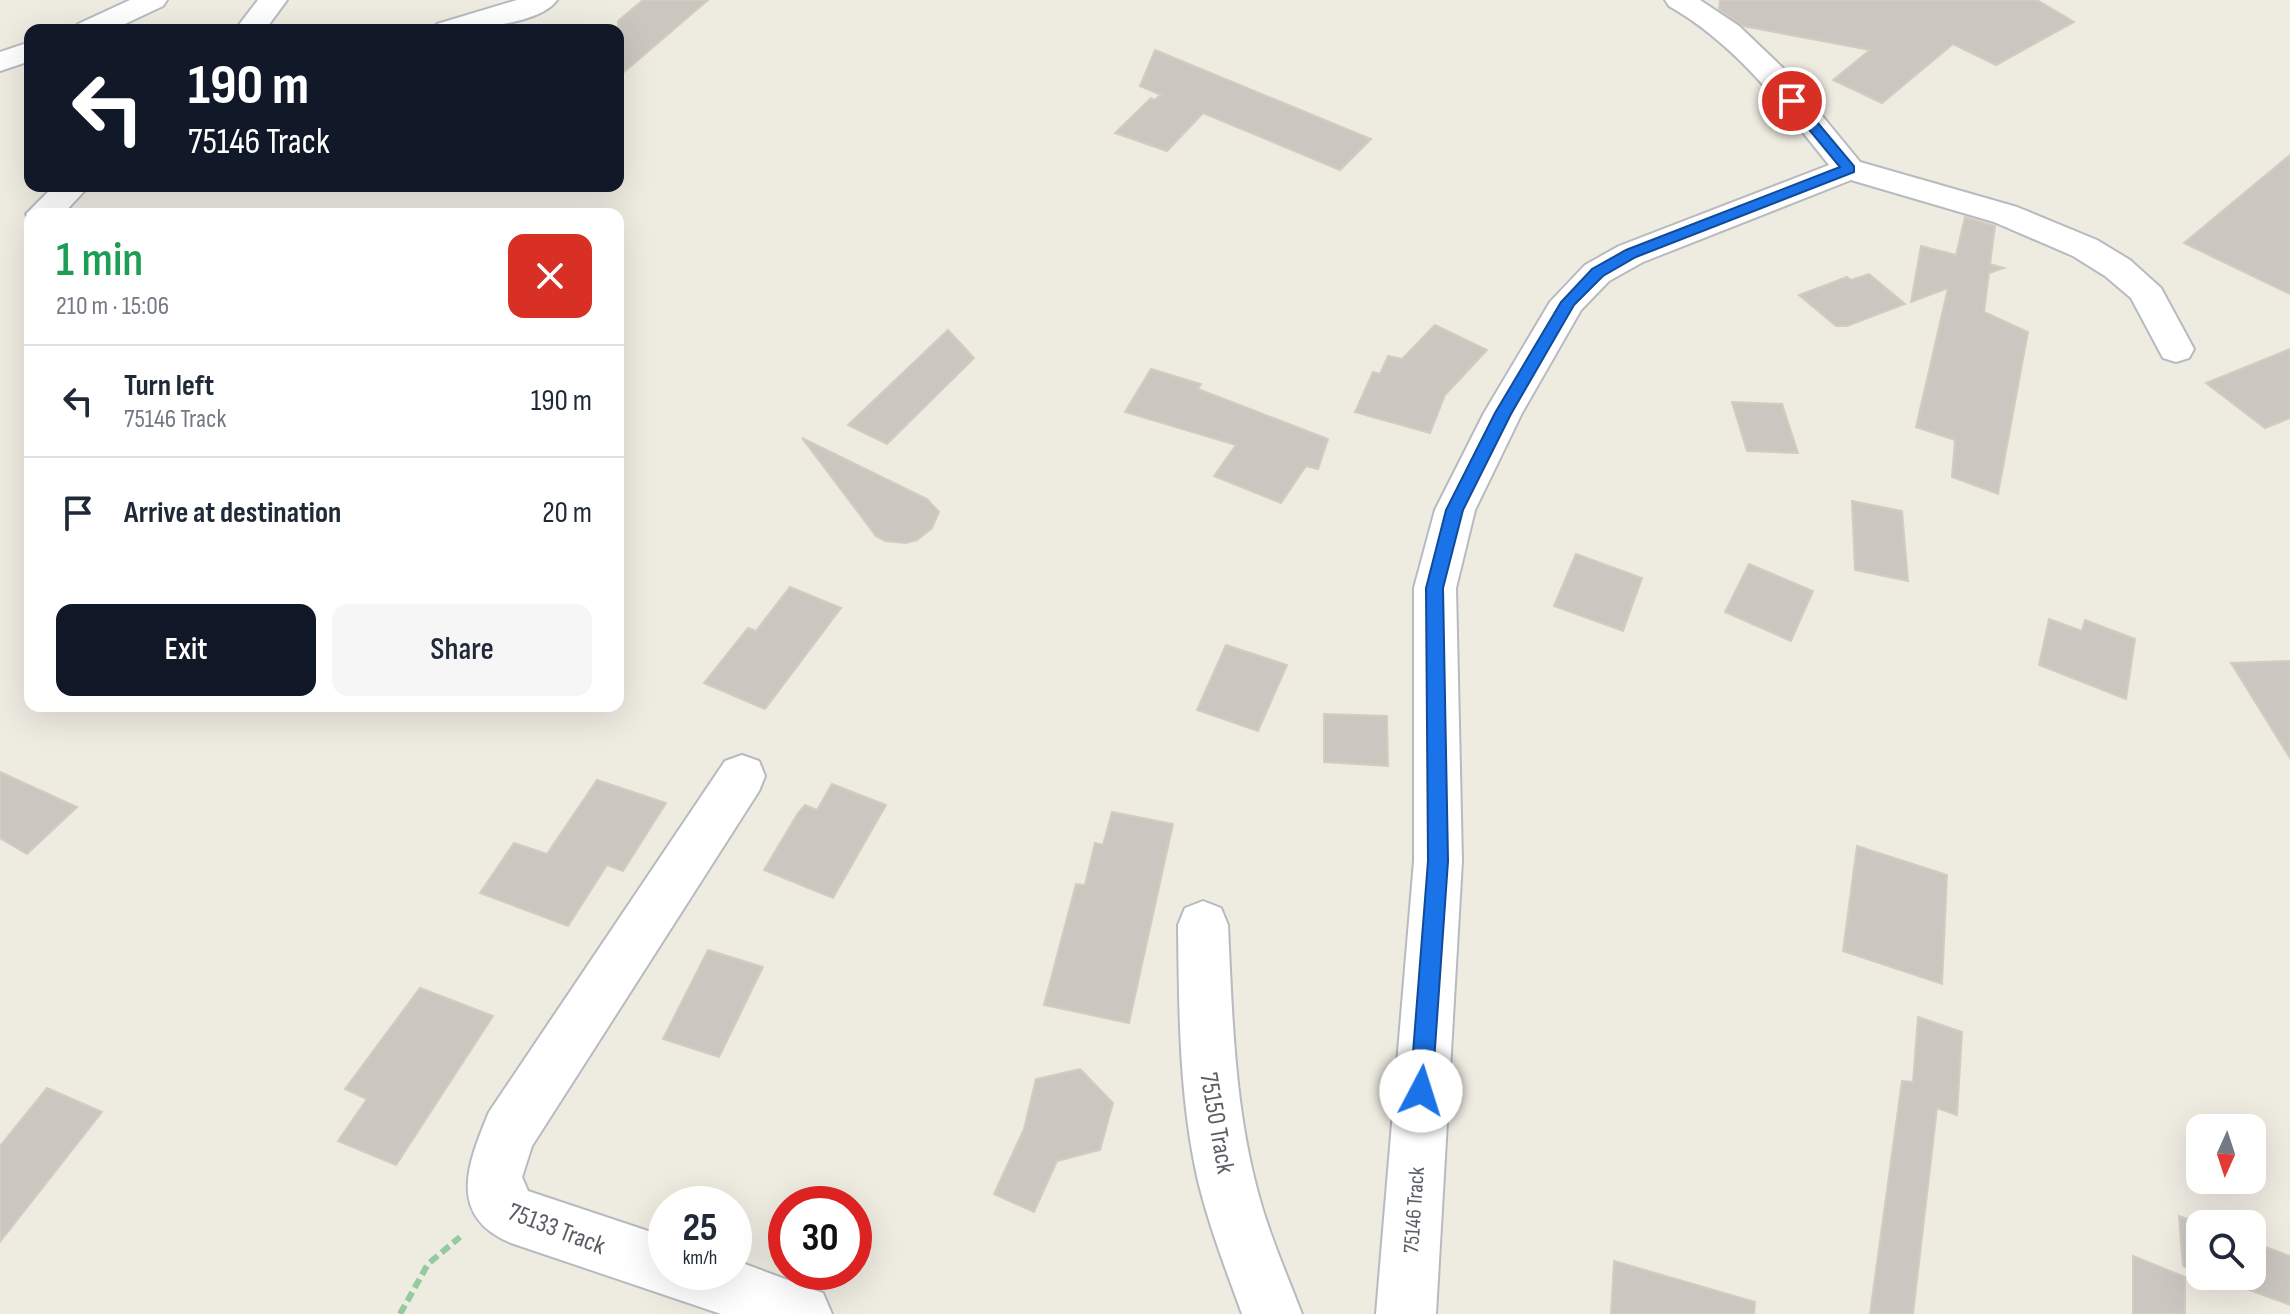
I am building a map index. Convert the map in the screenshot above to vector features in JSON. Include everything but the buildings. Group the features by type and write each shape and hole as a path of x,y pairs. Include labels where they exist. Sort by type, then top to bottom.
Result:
{"street":[{"path":"101,24 153,0"},
{"path":"255,24 273,0"},
{"path":"469,24 543,0"},
{"path":"1679,0 1717,22 1758,62 1849,169 1995,212 2051,232 2102,258 2144,291 2176,349"},
{"path":"0,62 24,53"},
{"name":"75146 Track","path":"1406,1314 1438,861 1435,588 1455,510 1503,413 1568,302 1597,273 1631,254 1849,169"},
{"path":"47,208 66,192"},
{"path":"499,1204 494,1177 509,1132 742,776"},
{"name":"75150 Track","path":"1203,925 1206,1055 1213,1111 1235,1215 1272,1314"},
{"name":"75133 Track","path":"499,1204 511,1214 537,1224 648,1260"},
{"path":"736,1290 802,1314"}],"path":[{"name":"75133 Track","path":"400,1314 428,1264 499,1204"}],"route":[{"path":"1421,1091 1438,861 1433,647 1435,588 1455,510 1503,413 1568,302 1597,273 1631,254 1849,169 1792,101"}]}
